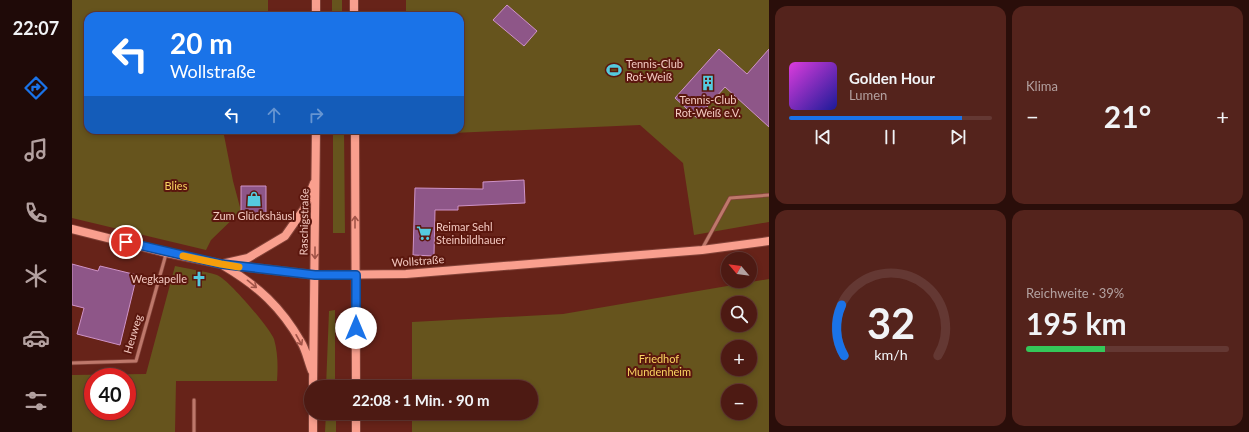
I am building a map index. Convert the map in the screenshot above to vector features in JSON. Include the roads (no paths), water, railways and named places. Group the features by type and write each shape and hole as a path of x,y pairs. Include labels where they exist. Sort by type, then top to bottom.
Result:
{"street":[{"path":"316,0 316,12"},
{"path":"354,0 354,12"},
{"name":"Raschigstraße","path":"314,380 316,134"},
{"path":"355,134 356,380"},
{"path":"221,264 248,258 285,236 304,210 316,178"},
{"name":"Wollstraße","path":"72,229 221,264 315,275 406,274 702,250 769,241"},
{"path":"221,264 245,278 265,295 278,309 302,343 314,375"},
{"path":"313,420 313,432"},
{"path":"356,420 356,432"}],"lane":[{"path":"702,250 730,198 769,195"},
{"name":"Heuweg","path":"72,363 136,361 167,252"},
{"path":"194,400 194,432"}],"place":[{"name":"Tennis-Club Rot-Weiß","path":"614,70"},
{"name":"Tennis-Club Rot-Weiß e.V.","path":"708,83"},
{"name":"Zum Glückshäusl","path":"254,199"},
{"name":"Reimar Sehl Steinbildhauer","path":"424,233"},
{"name":"Wegkapelle","path":"199,279"}],"park label":[{"name":"Blies","path":"176,186"},
{"name":"Friedhof Mundenheim","path":"659,365"}]}
